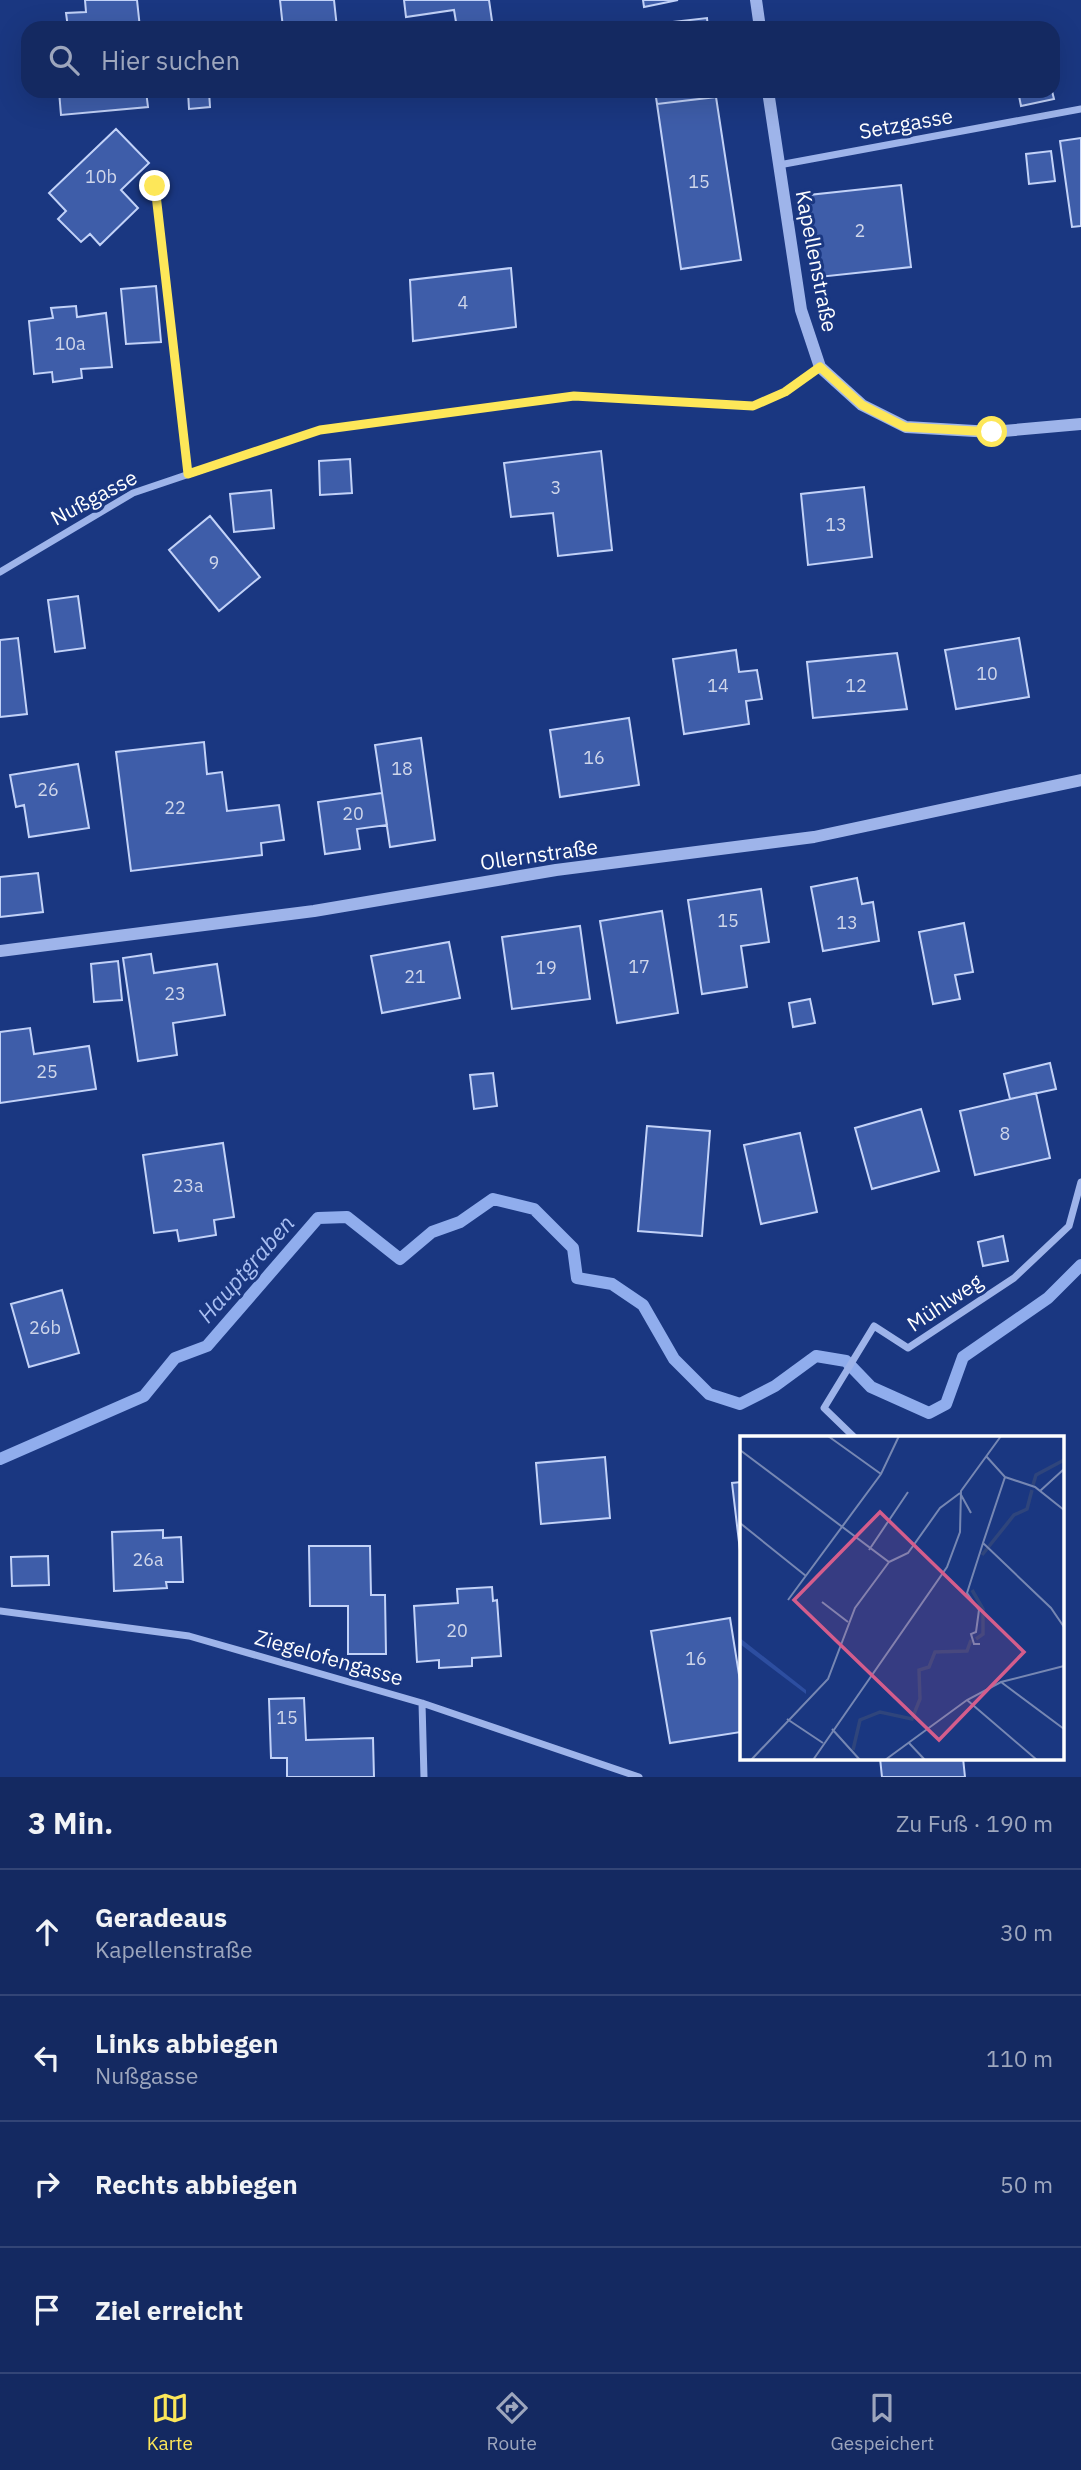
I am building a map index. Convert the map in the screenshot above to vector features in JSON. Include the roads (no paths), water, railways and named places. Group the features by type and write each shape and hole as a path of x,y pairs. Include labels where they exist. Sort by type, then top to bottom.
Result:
{"street":[{"path":"756,0 759,21"},
{"name":"Kapellenstraße","path":"769,98 801,310 820,367 862,405 905,427 992,432 1081,424"},
{"name":"Setzgasse","path":"778,165 1081,109"},
{"path":"155,186 188,474"},
{"name":"Nußgasse","path":"0,572 133,493 320,430 574,396 753,406 785,392 820,367"},
{"name":"Ollernstraße","path":"0,951 314,911 556,870 814,837 1081,780"},
{"name":"Mühlweg","path":"853,1436 824,1408 874,1326 908,1348 1014,1278 1069,1226 1081,1182"},
{"name":"Ziegelofengasse","path":"0,1611 189,1636 422,1703 639,1777"},
{"path":"422,1703 424,1777"}],"waterway":[{"name":"Hauptgraben","path":"0,1459 144,1396 175,1358 207,1346 318,1218 347,1217 400,1259 432,1232 460,1222 493,1199 534,1209 573,1248 577,1278 612,1284 643,1305 674,1359 709,1394 740,1404 775,1386 816,1356 846,1361 871,1387 929,1413 946,1404 963,1357 1048,1298 1081,1265"}]}
